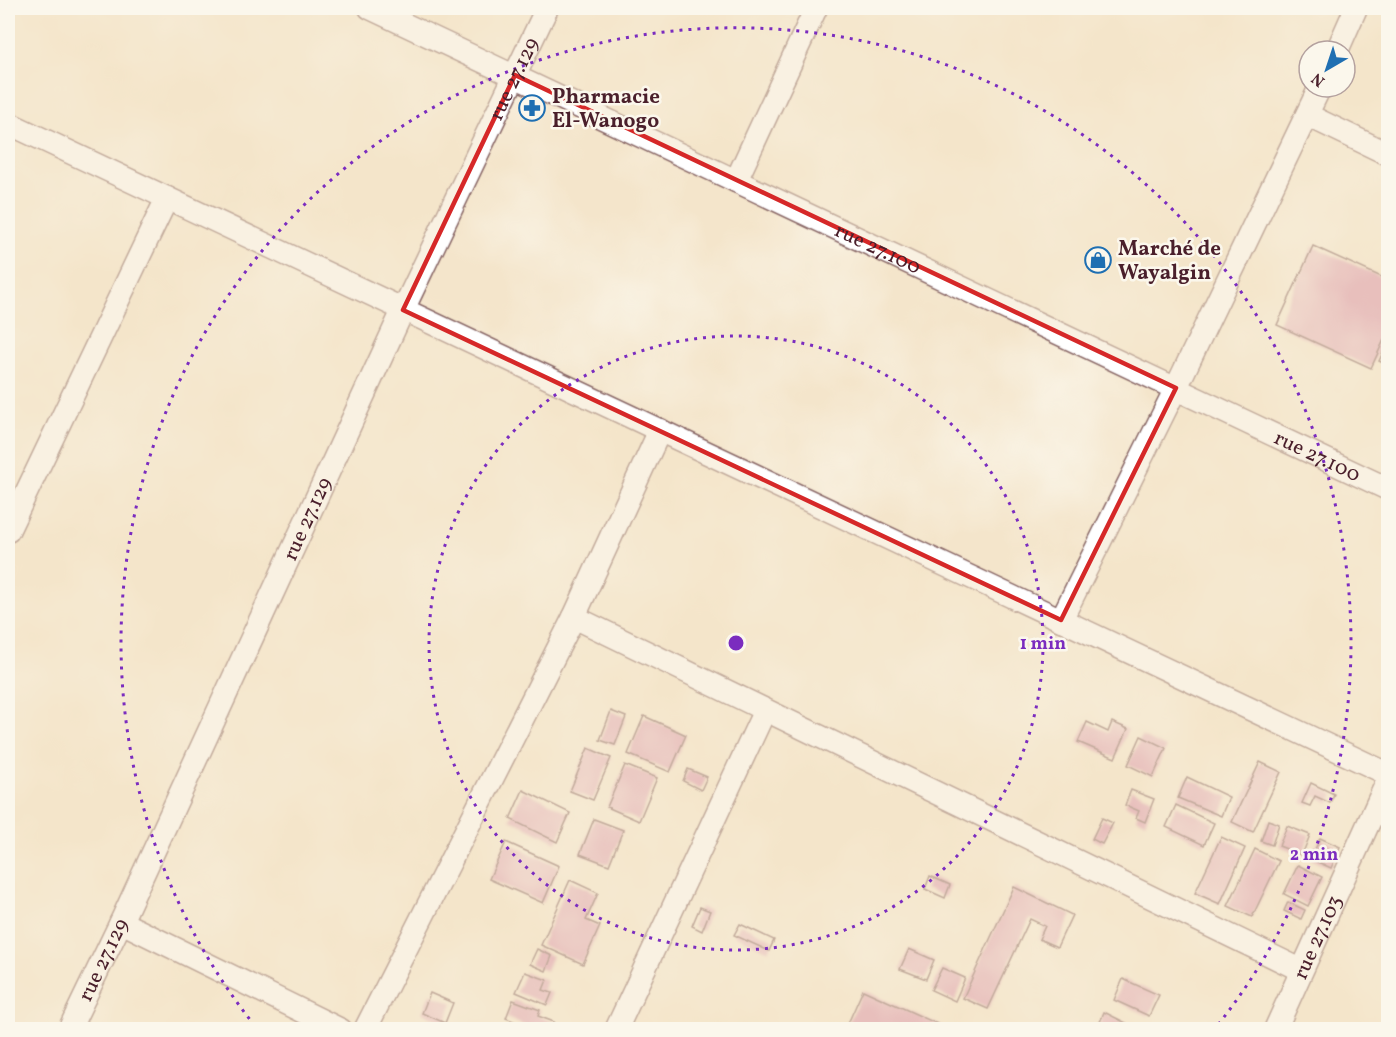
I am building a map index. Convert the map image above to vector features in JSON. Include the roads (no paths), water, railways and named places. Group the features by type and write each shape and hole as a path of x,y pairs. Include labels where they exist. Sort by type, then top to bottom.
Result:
{"street":[{"name":"rue 27.100","path":"370,8 1389,489"},
{"name":"rue 27.129","path":"69,1029 121,922 403,309 547,8"},
{"path":"736,181 816,8"},
{"path":"1342,39 1356,8"},
{"path":"1061,620 1315,99"},
{"path":"1308,116 1389,154"},
{"path":"8,123 1389,774"},
{"path":"8,531 167,198"},
{"path":"366,1029 574,617 660,430"},
{"path":"574,617 1301,970"},
{"path":"616,1029 765,710"},
{"name":"rue 27.103","path":"1275,1029 1389,780"},
{"path":"121,922 341,1029"}],"place":[{"name":"Pharmacie El-Wanogo","path":"532,108"},
{"name":"Marché de Wayalgin","path":"1098,260"}]}
